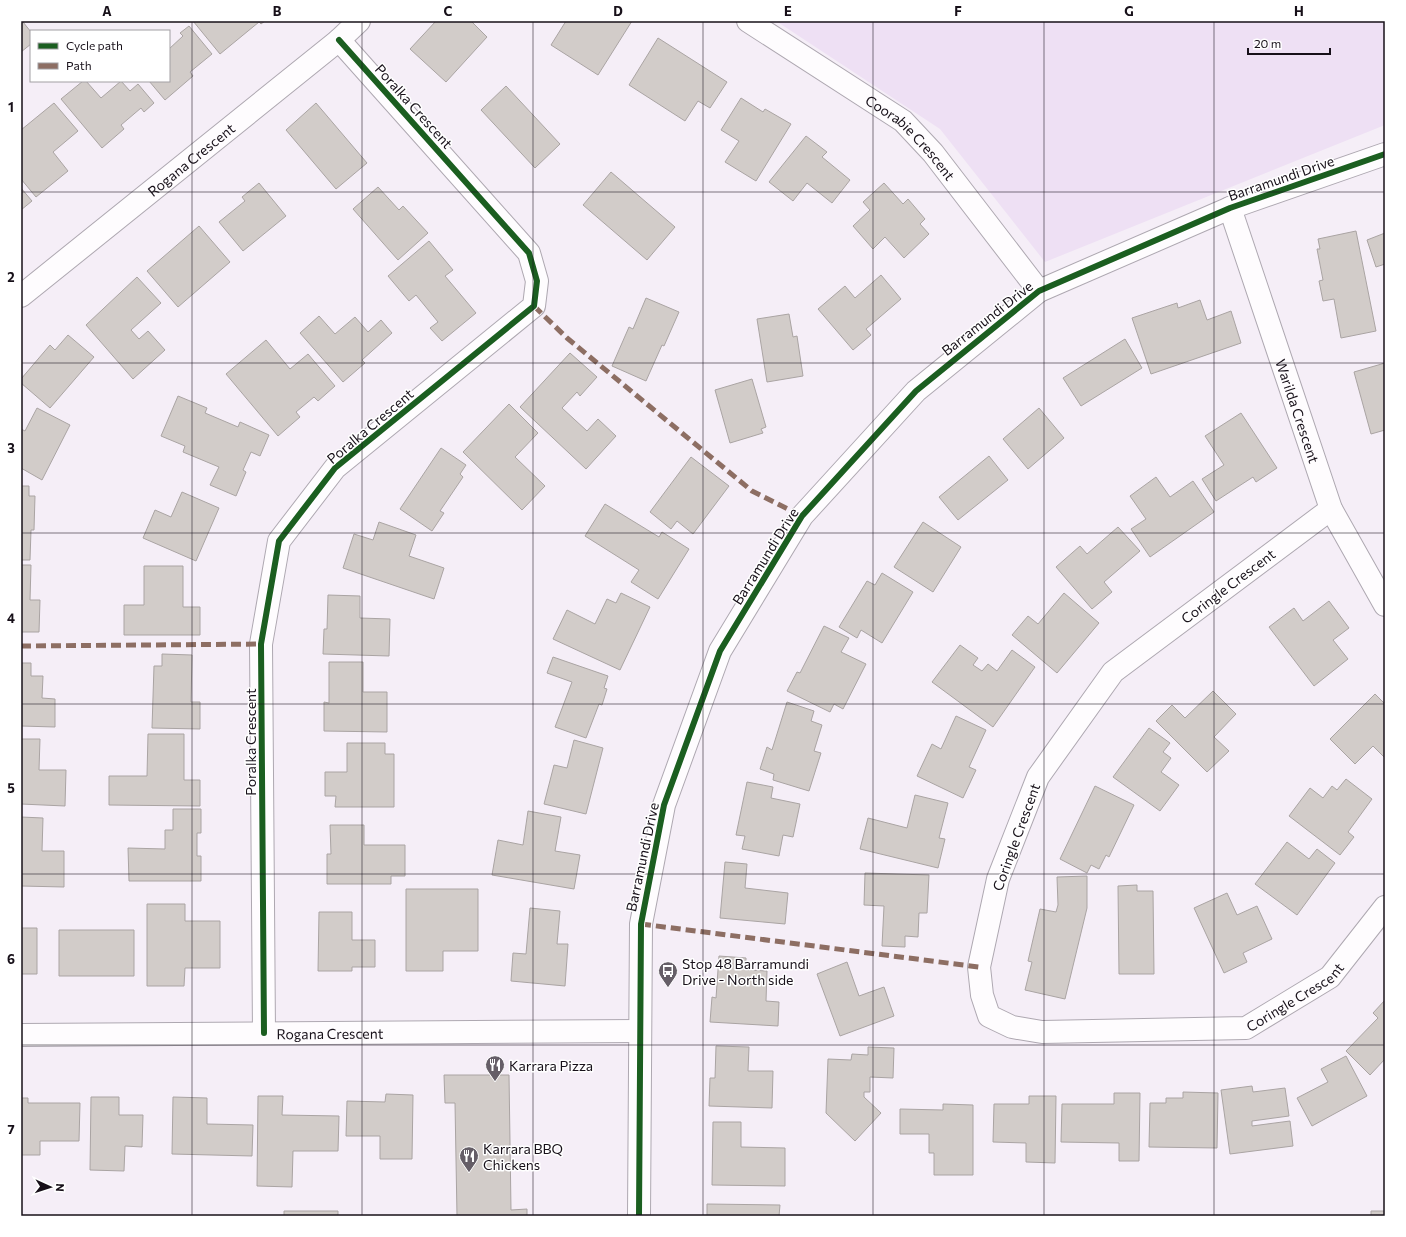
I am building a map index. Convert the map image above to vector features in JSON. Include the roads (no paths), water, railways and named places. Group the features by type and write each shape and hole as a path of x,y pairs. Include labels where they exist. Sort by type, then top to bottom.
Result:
{"street":[{"name":"Rogana Crescent","path":"21,296 339,40 359,21"},
{"name":"Coorabie Crescent","path":"748,21 903,121 933,153 1039,291"},
{"name":"Poralka Crescent","path":"264,1033 261,644 279,541 336,468 534,306 537,281 529,253 339,40"},
{"name":"Barramundi Drive","path":"639,1216 639,1031 641,924 664,805 720,651 802,516 916,391 1039,291 1230,208 1385,154"},
{"name":"Warilda Crescent","path":"1230,208 1331,509 1385,605"},
{"name":"Coringle Crescent","path":"1331,509 1113,672 1038,777 998,879 979,967 982,995 989,1016 1012,1027 1042,1032 1246,1028 1330,977 1385,907"},
{"name":"Rogana Crescent","path":"21,1035 639,1031"}],"place":[{"name":"Stop 48 Barramundi Drive - North side","path":"668,988"},
{"name":"Karrara Pizza","path":"495,1082"},
{"name":"Karrara BBQ Chickens","path":"469,1173"}]}
